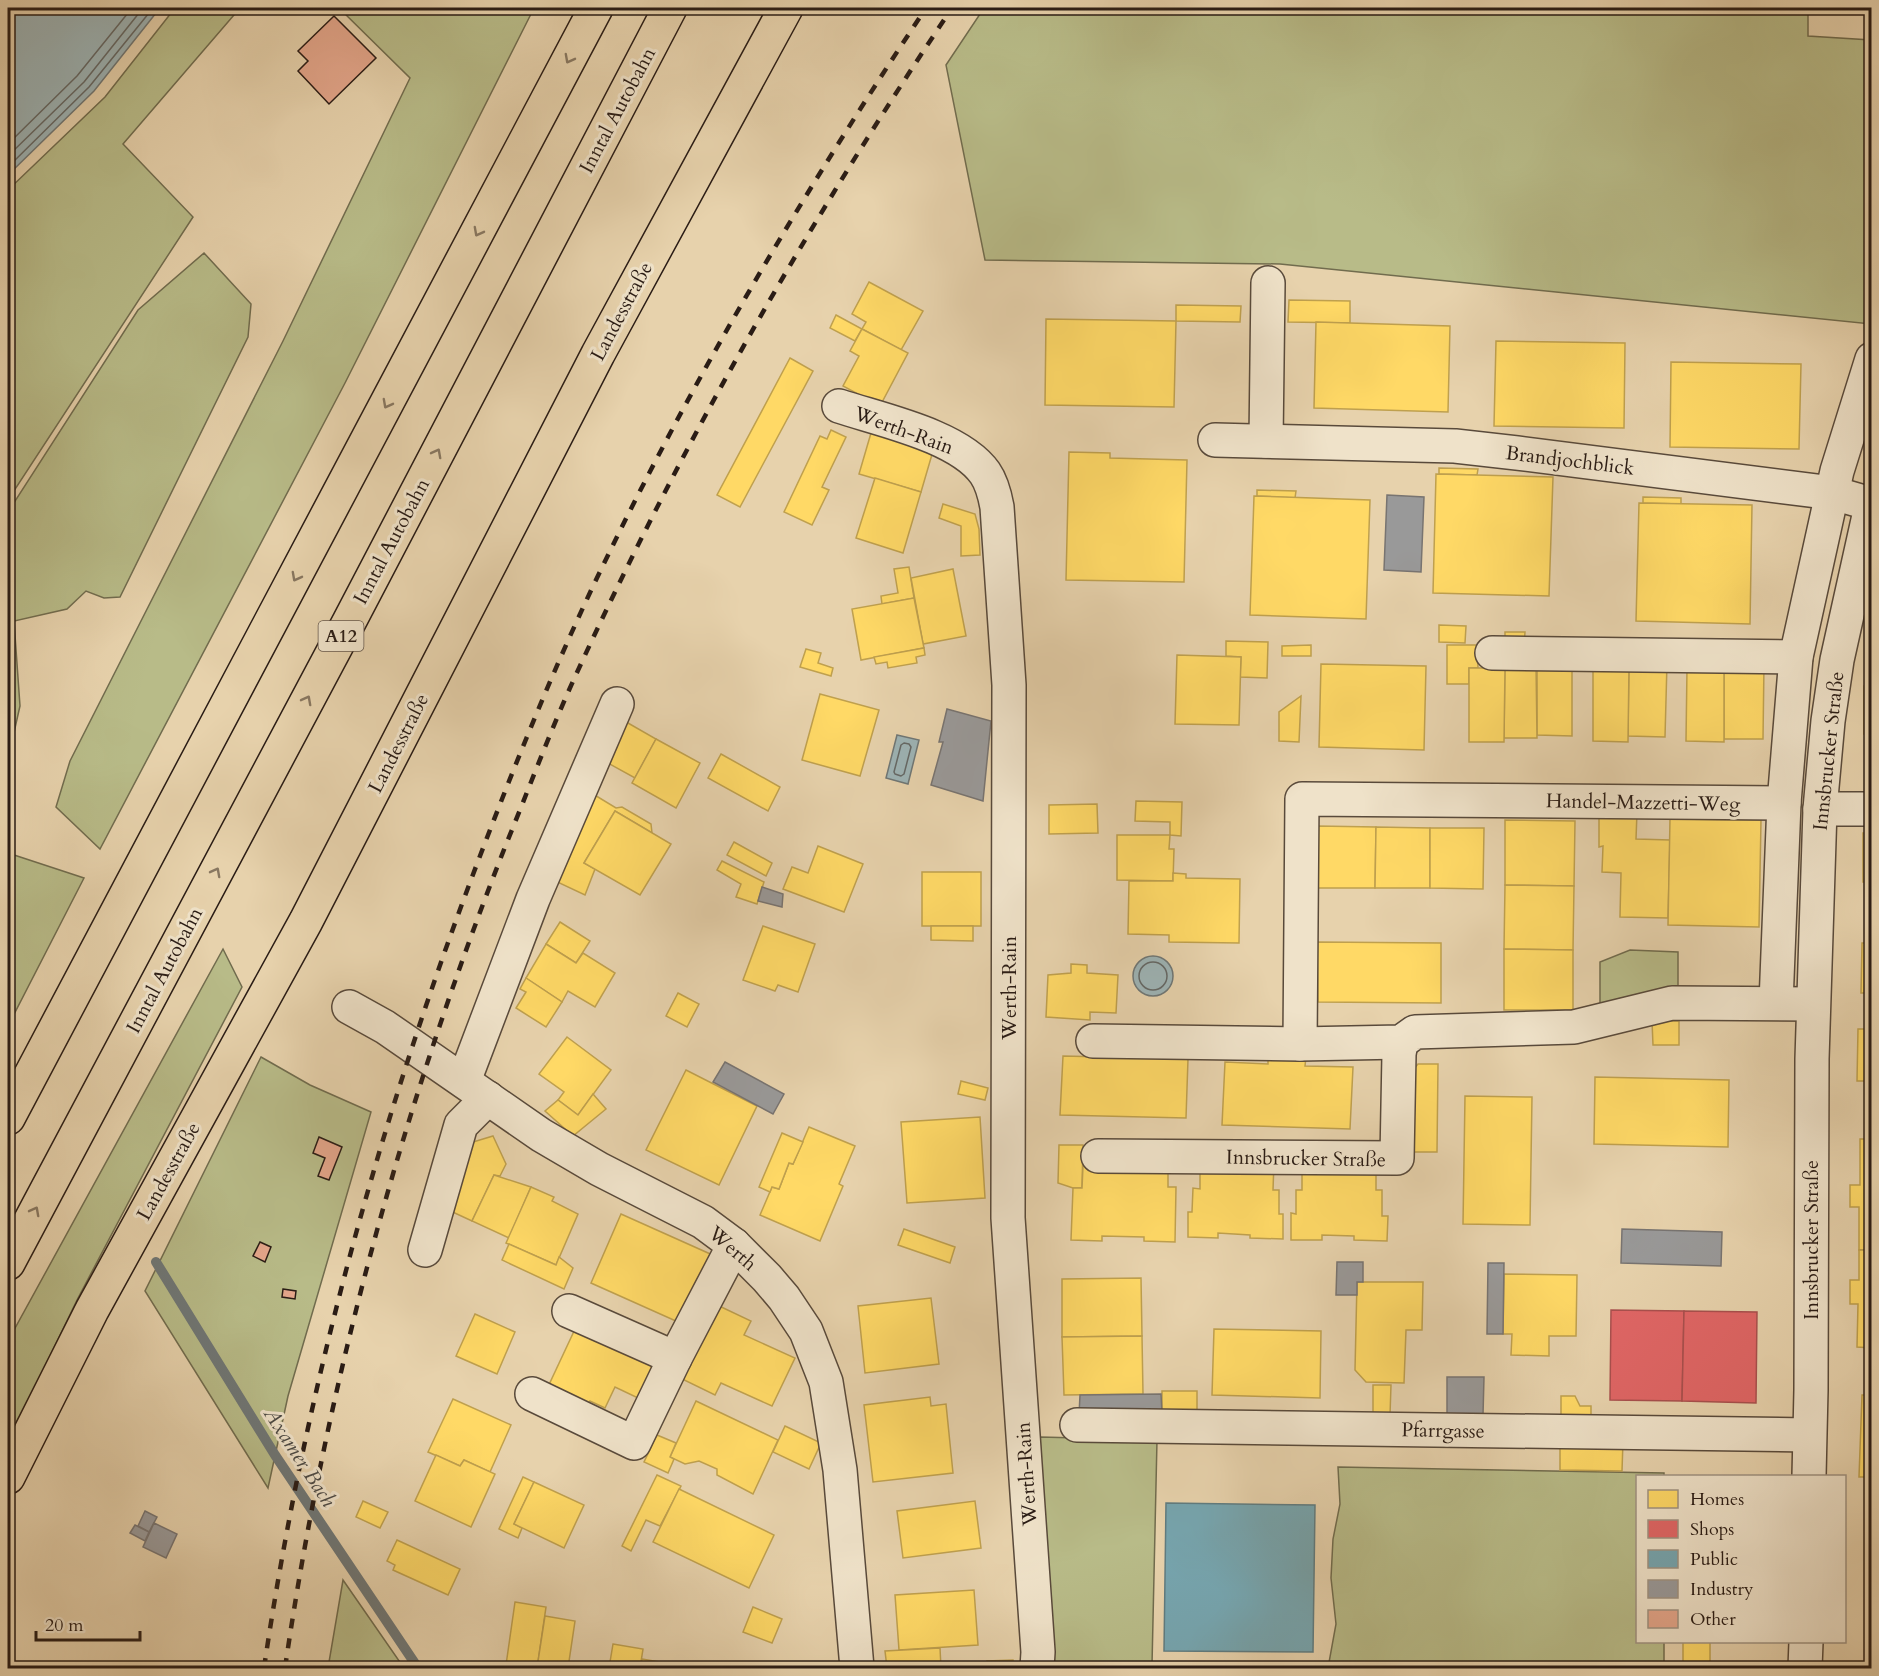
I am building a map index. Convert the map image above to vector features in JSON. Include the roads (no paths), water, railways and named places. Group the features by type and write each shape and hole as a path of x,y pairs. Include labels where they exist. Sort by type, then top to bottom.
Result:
{"main road":[{"name":"Inntal Autobahn","path":"8,1263 349,622 670,8"},
{"name":"Landesstraße","path":"8,1477 92,1310 306,921 598,354 786,8"},
{"path":"8,1118 594,9"}],"street":[{"path":"1266,441 1268,283"},
{"path":"1776,1003 1784,803 1796,657 1837,471 1872,359"},
{"name":"Werth-Rain","path":"839,406 932,437 962,451 986,474 997,507 1009,685 1008,1218 1038,1652 1037,1668"},
{"name":"Brandjochblick","path":"1215,440 1455,446 1833,493 1871,503"},
{"name":"Innsbrucker Straße","path":"1809,1475 1813,1004 1820,809 1828,721 1837,660 1871,503"},
{"path":"1492,653 1796,657"},
{"path":"425,1250 461,1125 476,1089 533,898 617,704"},
{"name":"Handel-Mazzetti-Weg","path":"1300,1044 1302,799 1784,803"},
{"path":"1820,809 1872,809"},
{"path":"1093,1041 1300,1044 1401,1042 1415,1032 1426,1031 1574,1027 1672,1003 1813,1004"},
{"name":"Werth","path":"350,1007 385,1027 550,1140 599,1170 703,1222 734,1245 784,1298 806,1331 826,1382 840,1470 857,1668"},
{"name":"Innsbrucker Straße","path":"1098,1156 1397,1158 1401,1042"},
{"path":"532,1394 634,1443 734,1245"},
{"path":"569,1311 675,1358"},
{"name":"Pfarrgasse","path":"1077,1425 1809,1435"},
{"path":"1805,1668 1806,1643"}],"water":[{"path":"8,8 160,8 94,91 8,175"},
{"path":"897,735 919,740 908,784 886,778"},
{"path":"1153,956 1167,962 1173,976 1167,990 1153,996 1139,990 1133,976 1139,962"}],"waterway":[{"name":"Axamer Bach","path":"156,1262 275,1455 418,1668"}],"railway":[{"path":"264,1668 301,1461 350,1256 410,1054 510,778 594,585 683,409 800,206 926,8"},
{"path":"285,1668 322,1458 371,1251 400,1149 433,1047 467,947 505,847 574,679 658,505 703,420 798,252 899,88 952,8"}]}
